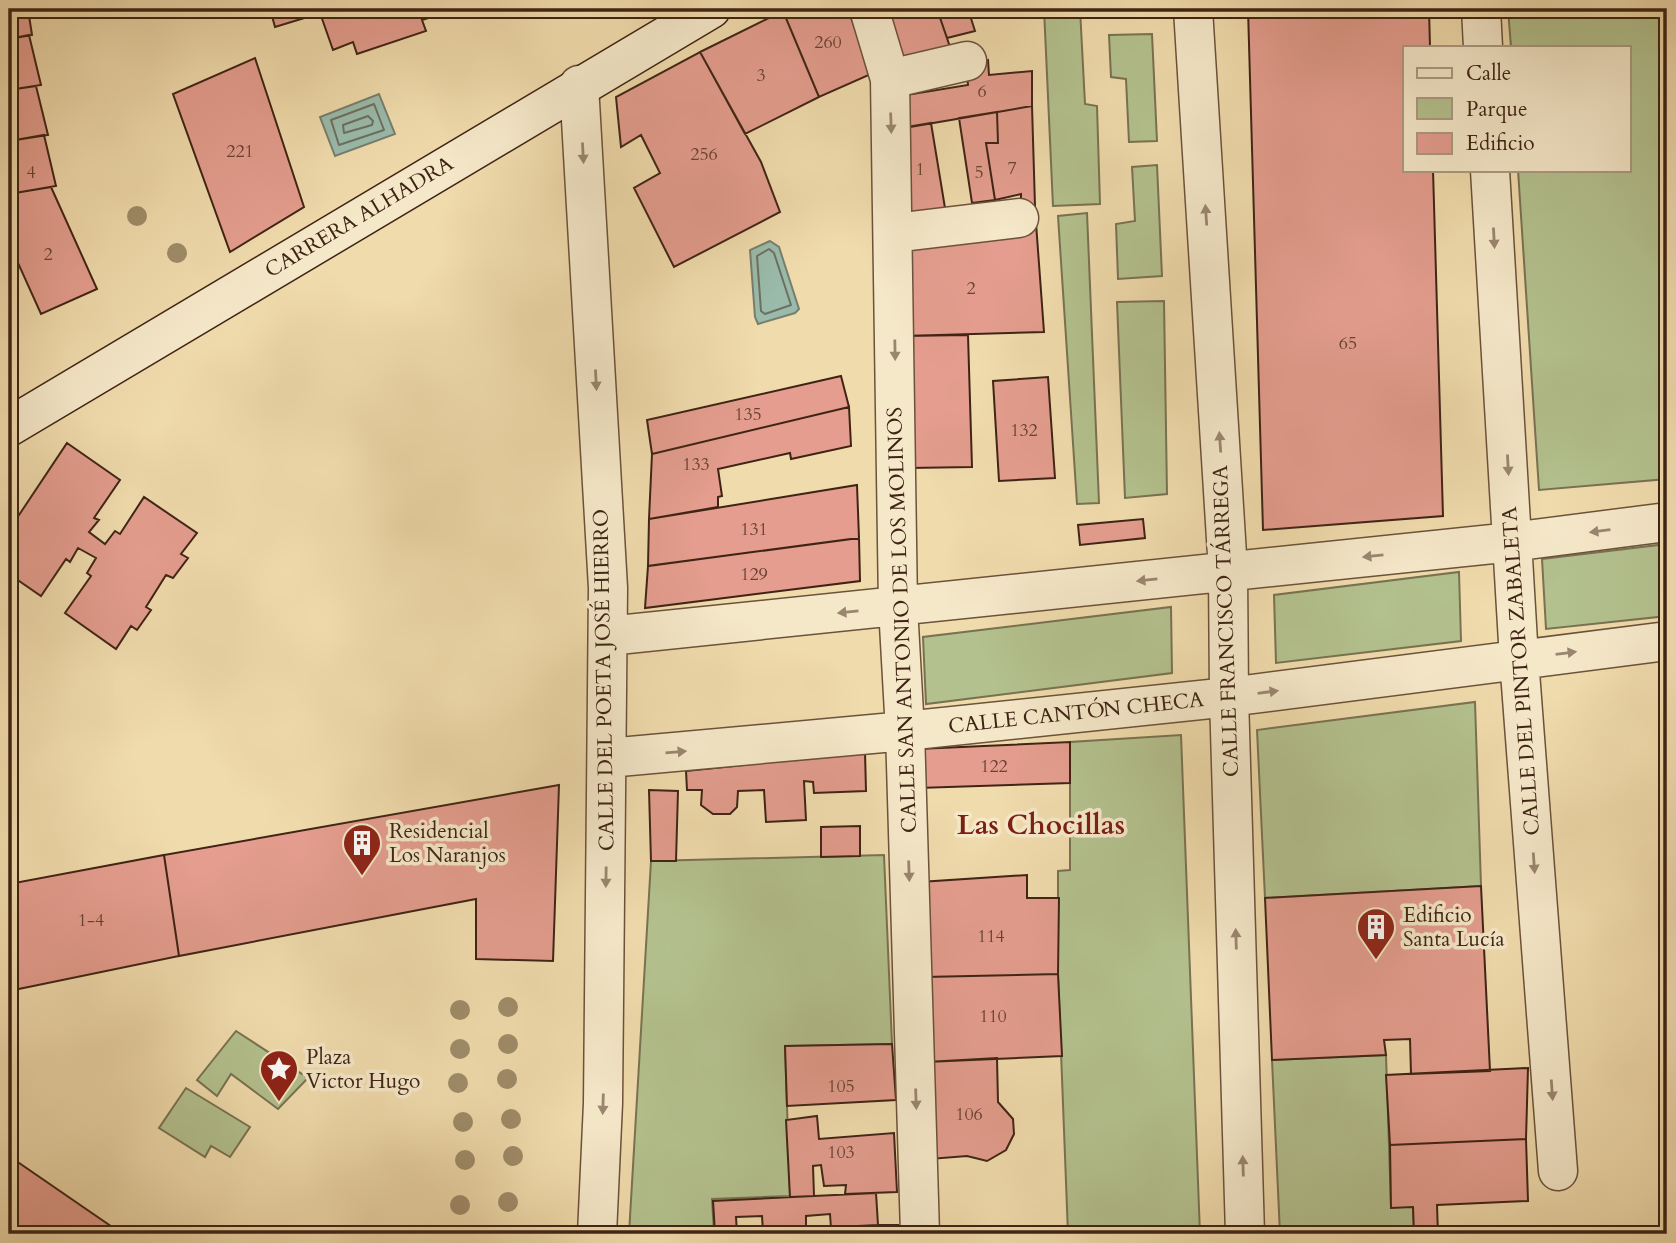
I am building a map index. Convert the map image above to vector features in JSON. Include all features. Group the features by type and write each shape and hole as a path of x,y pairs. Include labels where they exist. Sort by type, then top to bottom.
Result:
{"street":[{"name":"CARRERA ALHADRA","path":"9,427 579,85 711,9"},
{"name":"CALLE SAN ANTONIO DE LOS MOLINOS","path":"869,9 890,79 898,607 905,732 920,1234"},
{"name":"CALLE FRANCISCO TÁRREGA","path":"1193,9 1228,571 1229,697 1245,1234"},
{"path":"1481,9 1483,46"},
{"path":"890,79 967,61"},
{"name":"CALLE DEL POETA JOSÉ HIERRO","path":"579,85 608,636 608,758 597,1234"},
{"name":"CALLE DEL PINTOR ZABALETA","path":"1490,172 1519,659 1558,1171"},
{"path":"894,233 1019,218"},
{"path":"608,636 1512,542 1667,522"},
{"name":"CALLE CANTÓN CHECA","path":"608,758 905,732 1229,697 1667,641"}],"green space":[{"path":"1044,9 1080,9 1085,104 1097,106 1100,204 1053,206"},
{"path":"1508,9 1652,9 1667,24 1667,479 1539,490 1518,172 1630,172 1630,46 1511,46"},
{"path":"1152,34 1157,141 1129,142 1126,79 1111,77 1109,35"},
{"path":"1157,165 1162,276 1118,279 1116,224 1135,221 1132,167"},
{"path":"1087,213 1099,503 1077,504 1058,216"},
{"path":"1164,301 1167,494 1125,498 1117,302"},
{"path":"1667,544 1667,616 1546,629 1542,559"},
{"path":"1459,572 1461,641 1276,663 1274,595"},
{"path":"1171,607 1172,673 926,704 923,637"},
{"path":"1475,702 1481,886 1265,898 1257,730"},
{"path":"1181,735 1200,1234 1068,1234 1058,974 1058,871 1070,870 1070,742"},
{"path":"884,855 892,1044 785,1046 790,1196 712,1199 714,1233 629,1234 651,861"},
{"path":"236,1031 308,1078 278,1109 231,1074 217,1096 197,1080"},
{"path":"1386,1055 1391,1207 1413,1207 1414,1234 1280,1234 1272,1060"},
{"path":"186,1088 250,1127 230,1157 211,1146 205,1157 159,1128"}],"water":[{"path":"379,94 395,134 335,156 320,117"},
{"path":"770,241 779,247 799,309 795,313 758,324 755,317 750,250"}],"building":[{"path":"9,9 28,9 32,35 9,39"},
{"path":"270,9 334,9 275,27"},
{"path":"334,9 456,9 422,20 426,31 357,54 353,42 333,50 320,13"},
{"path":"848,9 871,74 819,97 783,11"},
{"path":"882,9 937,9 950,47 901,67"},
{"path":"937,9 968,9 975,31 947,38"},
{"path":"1248,9 1429,9 1430,46 1403,46 1403,172 1433,172 1443,516 1263,530"},
{"path":"783,11 819,97 745,134 700,52"},
{"path":"29,35 41,85 9,90 9,39"},
{"path":"700,52 761,162 780,212 674,267 634,188 660,173 641,135 621,147 616,97"},
{"path":"255,58 304,207 230,252 173,94"},
{"path":"988,60 989,75 1032,71 1032,106 898,129 894,97 968,85 966,66"},
{"path":"36,86 48,135 9,141 9,90"},
{"path":"1032,106 1035,206 1021,208 1021,194 995,200 986,143 998,143 997,112"},
{"path":"997,112 998,143 986,143 995,200 972,203 959,118"},
{"path":"931,123 945,208 911,213 895,129"},
{"path":"44,135 56,186 9,194 9,141"},
{"path":"51,187 97,289 41,314 9,243 9,194"},
{"path":"1036,223 1044,332 903,336 900,244"},
{"path":"968,335 972,467 909,468 903,336"},
{"path":"841,376 849,407 652,454 647,420"},
{"path":"1048,377 1055,478 999,481 993,381"},
{"path":"849,407 851,446 791,459 790,453 718,469 722,496 718,497 718,507 649,519 652,454"},
{"path":"67,443 120,480 94,518 99,520 89,532 105,544 115,531 120,534 144,497 197,533 181,554 188,558 173,578 166,575 146,607 151,610 137,630 131,626 116,649 65,613 91,576 87,573 96,558 78,548 70,562 66,559 41,596 9,574 9,530"},
{"path":"857,485 859,538 648,566 649,519"},
{"path":"1143,519 1145,538 1080,545 1078,525"},
{"path":"859,538 860,581 645,608 648,566"},
{"path":"1070,742 1070,783 918,788 917,749"},
{"path":"865,752 866,791 814,793 813,782 804,781 806,820 766,822 764,790 738,791 737,807 730,814 713,814 701,805 702,790 687,790 686,771"},
{"name":"Residencial Los Naranjos","path":"559,785 553,961 476,959 476,899 179,956 164,855"},
{"path":"649,790 678,791 676,861 651,861"},
{"path":"860,826 860,856 821,857 821,827"},
{"path":"164,855 179,956 9,991 9,884"},
{"path":"1027,875 1027,898 1059,898 1058,974 924,977 920,882"},
{"name":"Edificio Santa Lucía","path":"1481,886 1490,1071 1411,1074 1410,1039 1384,1040 1386,1055 1272,1060 1265,898"},
{"path":"1058,974 1062,1056 927,1062 924,977"},
{"path":"892,1044 896,1100 787,1106 785,1046"},
{"path":"997,1058 998,1102 1013,1119 1014,1134 1006,1150 987,1161 967,1156 930,1159 927,1062"},
{"path":"1528,1068 1526,1139 1390,1145 1386,1075"},
{"path":"817,1116 819,1139 894,1133 897,1192 845,1194 846,1185 824,1186 821,1165 813,1166 814,1196 790,1197 786,1120"},
{"path":"1526,1139 1528,1201 1437,1205 1438,1234 1414,1234 1413,1207 1391,1208 1390,1145"},
{"path":"9,1156 121,1233 126,1234 9,1234"},
{"path":"876,1193 878,1225 831,1228 830,1214 806,1216 806,1230 763,1232 762,1216 736,1217 737,1233 715,1233 713,1201"},
{"path":"898,1225 899,1234 698,1234"},
{"path":"459,1229 552,1230 552,1234 459,1234"}],"place":[{"name":"Residencial Los Naranjos","path":"362,877"},
{"name":"Edificio Santa Lucía","path":"1376,961"},
{"name":"Plaza Victor Hugo","path":"279,1103"}],"district":[{"name":"Las Chocillas","path":"1041,825"}]}
